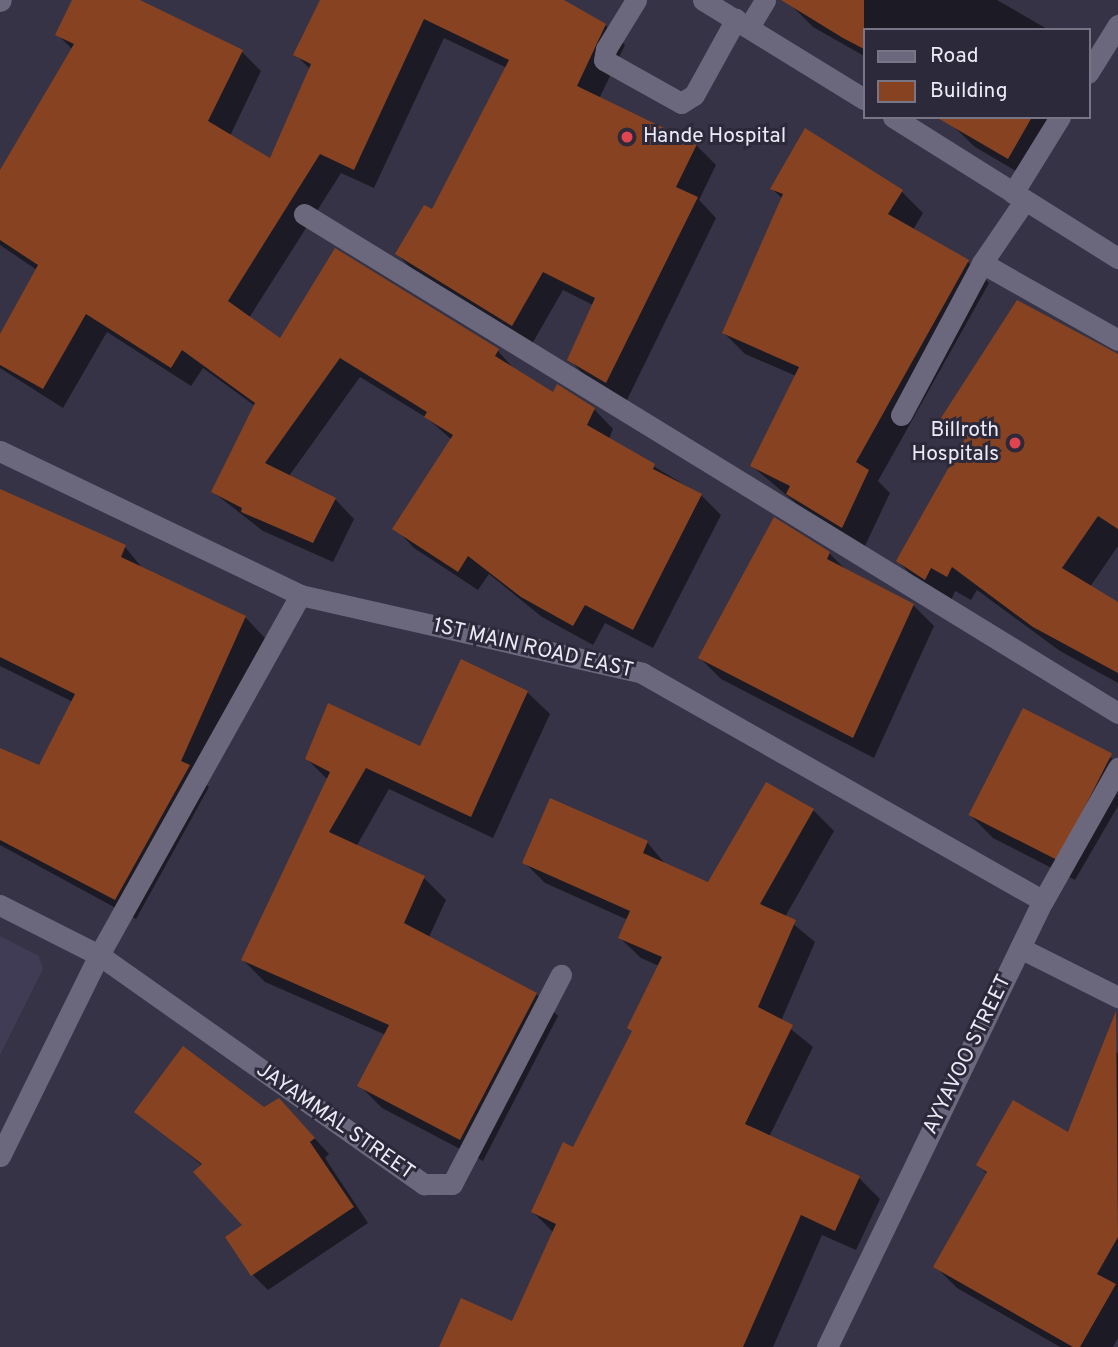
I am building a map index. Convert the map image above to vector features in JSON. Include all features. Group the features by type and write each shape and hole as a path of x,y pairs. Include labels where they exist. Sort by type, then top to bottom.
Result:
{"street":[{"path":"636,0 606,50 604,60 681,103 694,95 742,23 765,0"},
{"path":"703,0 862,98"},
{"path":"1090,70 1118,25"},
{"path":"896,119 1118,258"},
{"path":"901,415 1059,119"},
{"path":"304,214 1118,713"},
{"path":"982,263 1118,340"},
{"name":"1ST MAIN ROAD EAST","path":"0,452 300,595 642,673 1043,901"},
{"path":"0,1156 99,955 300,595"},
{"name":"AYYAVOO STREET","path":"827,1347 1043,901 1118,768"},
{"path":"0,905 99,955"},
{"path":"1020,948 1118,997"},
{"name":"JAYAMMAL STREET","path":"99,955 424,1184 452,1184 561,975"}],"shaded area":[{"path":"0,936 39,956 43,969 0,1055"}],"building":[{"path":"72,0 140,0 243,50 208,121 270,158 311,64 293,55 320,0 564,0 606,24 577,86 697,144 676,187 698,197 606,383 567,360 595,298 543,272 512,326 395,254 424,205 432,209 509,60 424,19 354,170 320,154 228,301 280,338 335,248 499,349 495,356 553,392 557,384 595,408 587,425 655,464 653,469 702,494 633,630 585,605 573,626 521,597 468,556 458,572 392,529 453,435 424,417 427,412 340,358 265,463 336,498 313,543 241,512 242,508 211,492 255,403 182,350 171,368 86,314 43,389 0,365 0,334 38,265 0,240 0,170 74,44 55,35"},
{"path":"781,0 864,0 862,48"},
{"path":"939,119 1031,119 1008,159"},
{"path":"805,128 903,190 888,214 969,260 856,462 869,470 842,528 786,494 790,486 750,466 799,367 722,333 783,194 770,189"},
{"path":"1017,300 1118,354 1118,529 1098,516 1062,568 1118,602 1118,673 1033,627 952,567 947,577 931,568 925,580 896,561 967,435 941,418"},
{"path":"0,489 126,545 121,557 246,616 181,761 190,765 115,900 0,840 0,748 39,765 75,694 0,657"},
{"path":"774,517 830,552 827,559 914,604 853,738 698,658"},
{"path":"461,659 528,691 471,817 366,768 329,832 425,876 404,923 537,993 460,1140 357,1086 389,1025 241,960 330,772 305,759 328,703 420,746"},
{"path":"1023,708 1112,753 1058,860 969,815"},
{"path":"766,782 814,809 760,904 796,920 758,1007 793,1025 745,1124 860,1176 835,1231 801,1215 743,1347 439,1347 461,1298 512,1321 556,1224 531,1212 563,1142 573,1147 632,1031 627,1028 662,957 618,938 630,911 522,863 550,798 648,841 643,853 708,882"},
{"path":"1116,1011 1118,1237 1097,1274 1116,1284 1080,1347 1073,1347 933,1267 987,1172 976,1165 1013,1100 1068,1132"},
{"path":"183,1046 264,1107 279,1098 315,1138 310,1142 354,1207 251,1276 225,1237 242,1225 193,1172 202,1164 134,1112"}],"place":[{"name":"Hande Hospital","path":"627,137"},
{"name":"Billroth Hospitals","path":"1015,443"}]}
